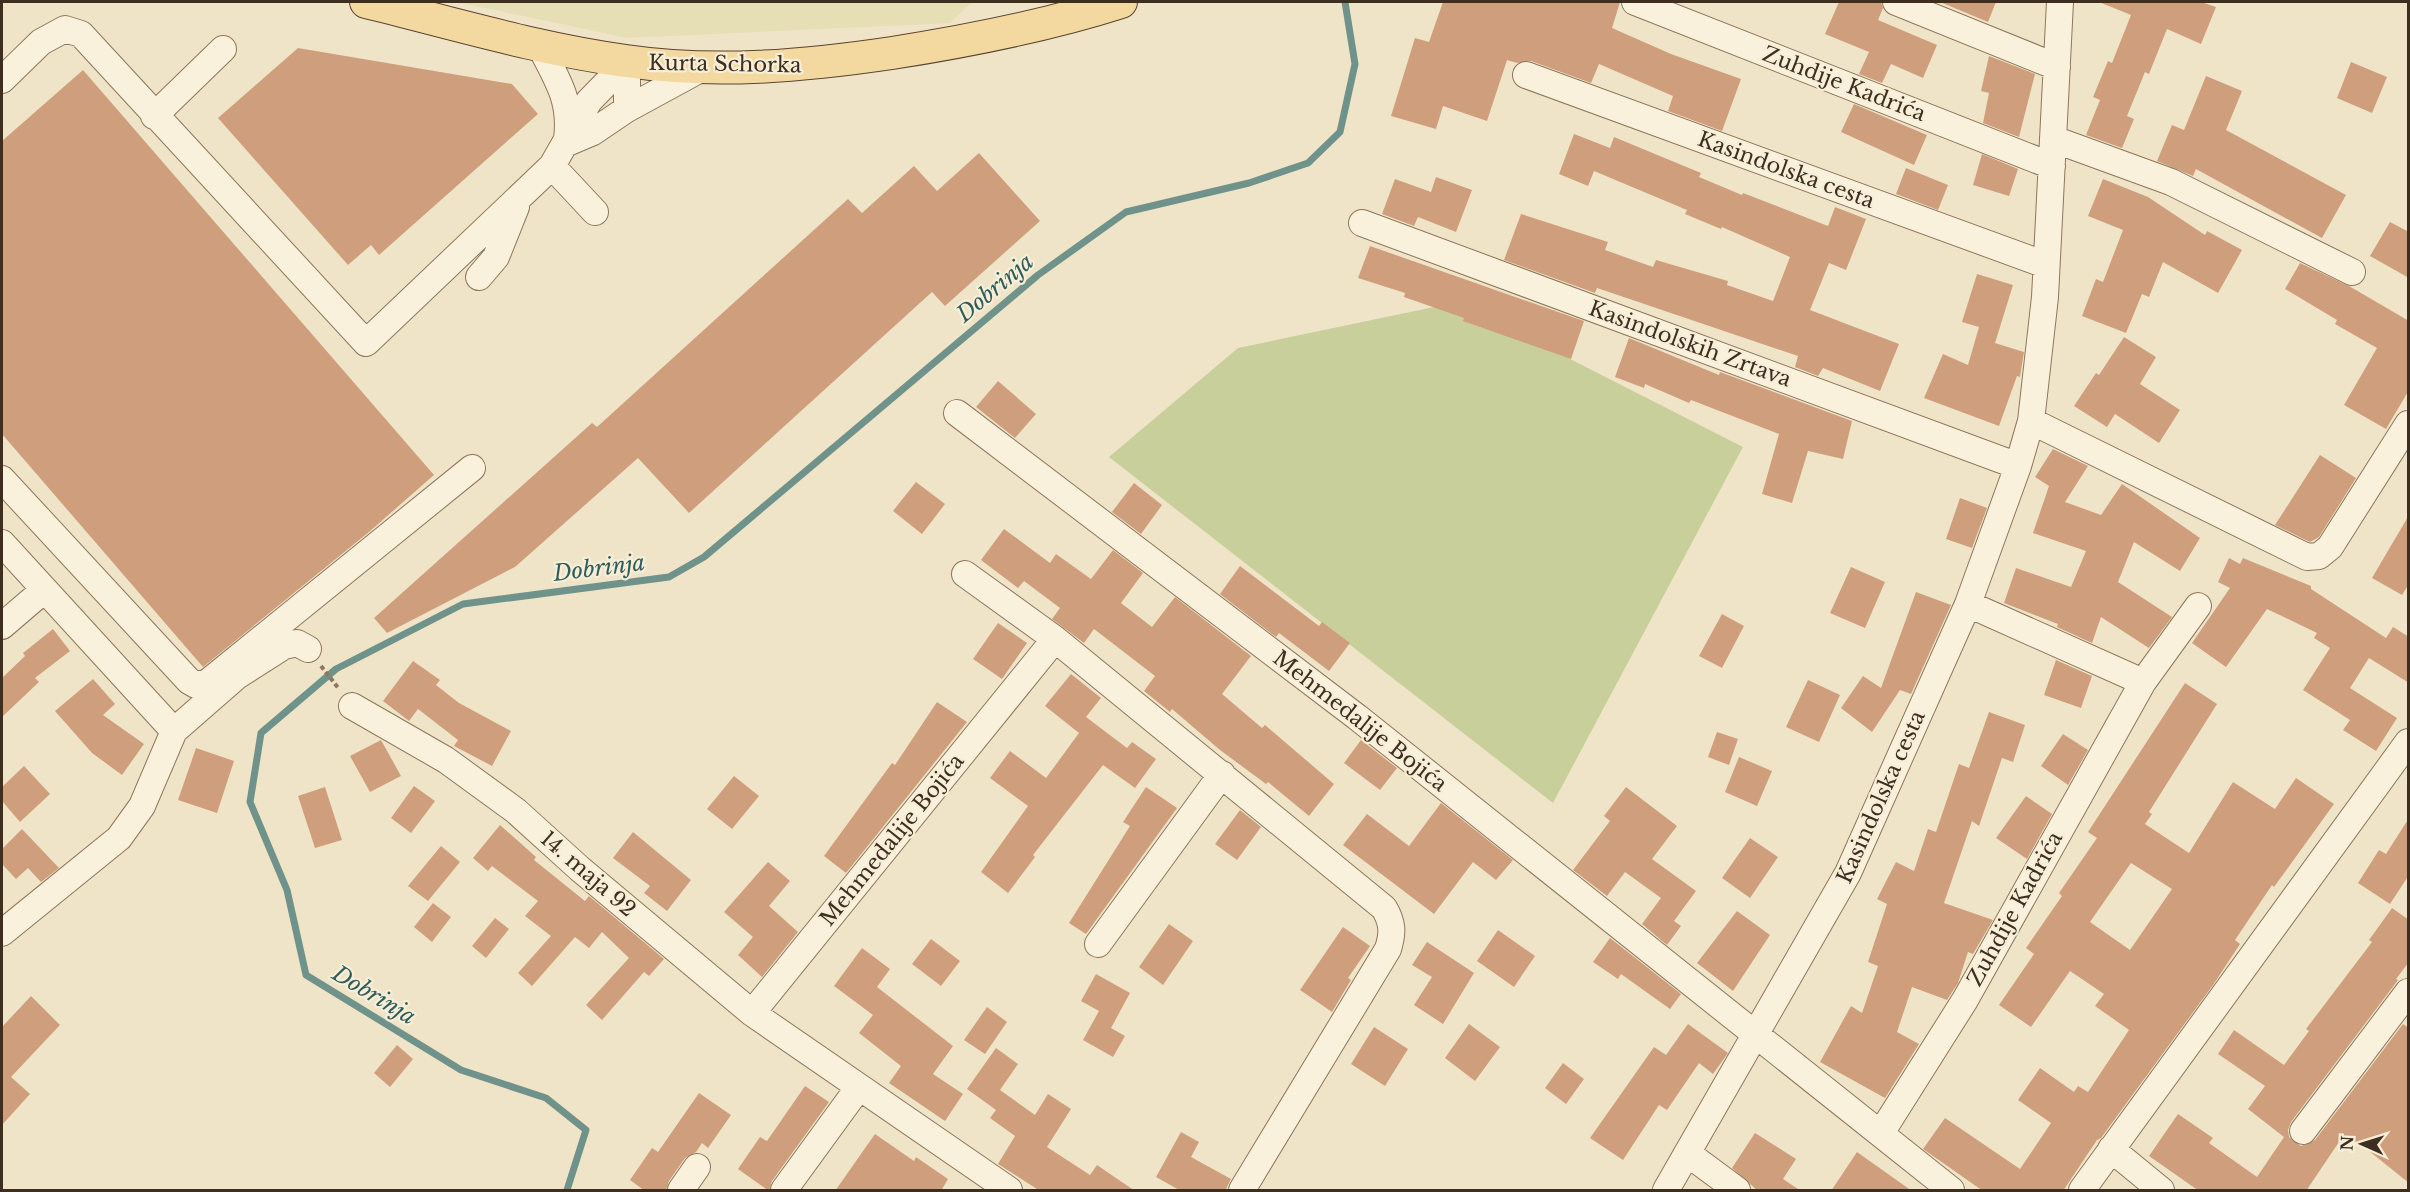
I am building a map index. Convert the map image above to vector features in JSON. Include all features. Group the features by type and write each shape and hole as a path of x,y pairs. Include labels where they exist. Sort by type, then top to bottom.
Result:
{"main road":[{"name":"Kurta Schorka","path":"366,2 540,46 627,62 765,68 819,64 956,44 1042,25 1121,2"}],"street":[{"name":"Zuhdije Kadrića","path":"1635,2 2052,165"},
{"path":"1896,2 2057,68"},
{"name":"Kasindolska cesta","path":"1666,1191 1848,873 1968,604 2018,466 2031,422 2046,265 2060,2"},
{"path":"2,80 41,42 65,29 75,30 366,343 552,166 590,101 627,62"},
{"path":"540,46 565,95 569,118 567,142"},
{"path":"154,116 223,49"},
{"path":"627,62 627,109"},
{"path":"567,142 593,132 627,109 706,66"},
{"name":"Kasindolska cesta","path":"1527,75 2046,265"},
{"path":"2053,139 2171,182 2352,272"},
{"path":"216,157 273,227 289,261"},
{"path":"552,166 595,212"},
{"path":"479,278 496,257 507,224 522,196"},
{"name":"Kasindolskih Zrtava","path":"1362,223 2018,466"},
{"name":"Mehmedalije Bojića","path":"957,413 1348,710 1757,1035"},
{"path":"2031,422 2307,557 2319,556 2330,547 2409,424"},
{"path":"2,478 189,681 196,685 208,682 472,468"},
{"path":"2,543 174,730"},
{"path":"965,574 1055,639 1222,774 1384,908 1390,918 1393,932 1388,950 1242,1191"},
{"path":"2,626 44,590"},
{"path":"1968,604 2143,682"},
{"name":"Zuhdije Kadrića","path":"1881,1133 1965,1000 2143,682 2198,606"},
{"name":"Mehmedalije Bojića","path":"752,1013 1055,639"},
{"path":"2,933 119,838 142,806 174,730 237,676 284,646 297,643 308,649"},
{"name":"14. maja 92","path":"352,706 446,760 516,811 580,869 752,1013 1009,1191"},
{"path":"2082,1191 2409,742"},
{"path":"1098,944 1222,774"},
{"path":"2302,1131 2409,992"},
{"path":"1757,1035 1951,1191"},
{"path":"784,1191 859,1087"},
{"path":"2111,1149 2161,1191"},
{"path":"1687,1153 1737,1191"},
{"path":"681,1191 697,1167"}],"path":[{"path":"308,649 352,706"}],"shaded area":[{"path":"457,2 972,2 950,23 627,38"}],"green space":[{"path":"1458,302 1743,447 1553,803 1109,457 1238,348"}],"building":[{"path":"1443,2 1620,2 1612,28 1671,54 1741,79 1722,131 1668,111 1673,96 1599,64 1591,83 1531,61 1517,63 1507,60 1487,121 1443,106 1436,129 1391,116 1415,38 1429,42"},
{"path":"1839,2 1881,2 1883,8 1878,20 1937,45 1923,78 1891,64 1882,83 1859,74 1869,52 1825,34"},
{"path":"1940,2 1996,2 1988,22"},
{"path":"2099,2 2201,2 2216,7 2201,44 2167,29 2149,74 2145,72 2127,116 2134,119 2122,148 2086,135 2100,100 2093,97 2108,61 2112,63 2131,15"},
{"path":"298,48 512,84 538,114 379,255 371,245 348,265 218,118"},
{"path":"1989,56 2035,74 2019,137 1983,123 1989,93 1981,91"},
{"path":"2351,62 2387,77 2372,113 2337,98"},
{"path":"83,70 434,475 369,532 203,667 2,434 2,141"},
{"path":"2206,76 2242,91 2226,130 2346,195 2322,238 2196,169 2193,176 2157,161 2172,125 2184,130"},
{"path":"1854,104 1927,135 1914,165 1841,132"},
{"path":"1574,134 1610,148 1614,137 1701,173 1699,177 1742,195 1743,193 1828,226 1835,207 1866,219 1846,270 1829,263 1810,310 1899,344 1880,391 1823,368 1818,376 1795,367 1798,356 1597,288 1595,293 1504,260 1521,214 1608,242 1605,250 1653,267 1656,260 1728,281 1727,285 1773,301 1790,257 1722,227 1721,229 1685,214 1687,210 1594,171 1588,186 1559,174"},
{"path":"979,153 1040,221 945,306 932,292 689,513 638,458 515,567 387,633 374,618 592,423 597,427 848,199 862,213 914,166 937,191"},
{"path":"1982,154 2018,169 2009,196 1973,185"},
{"path":"1906,168 1948,185 1938,210 1896,194"},
{"path":"1436,177 1472,190 1456,232 1418,217 1414,226 1382,214 1395,179 1431,192"},
{"path":"2103,179 2148,197 2205,235 2207,231 2242,250 2218,293 2163,262 2149,297 2142,294 2126,333 2082,316 2096,279 2103,282 2123,230 2088,216"},
{"path":"2390,222 2409,232 2409,278 2370,256"},
{"path":"1370,246 1584,321 1571,359 1463,321 1464,318 1404,297 1405,293 1358,278"},
{"path":"2300,263 2349,286 2409,321 2409,390 2386,429 2344,405 2377,348 2335,324 2337,320 2285,289"},
{"path":"1977,274 2013,285 1995,343 2024,352 2020,377 2017,376 1999,426 1924,398 1943,354 1968,365 1979,327 1962,322"},
{"path":"2124,337 2156,357 2140,384 2180,410 2159,443 2115,414 2107,427 2074,406 2096,373 2099,375"},
{"path":"1629,338 1719,375 1720,372 1852,421 1843,459 1808,451 1792,503 1762,494 1779,434 1691,400 1689,403 1645,384 1644,388 1615,377"},
{"path":"998,381 1036,414 1015,438 976,407"},
{"path":"2053,449 2088,466 2065,502 2101,515 2122,484 2200,538 2180,571 2134,542 2118,582 2172,617 2149,648 2101,617 2092,643 2057,627 2058,624 2004,603 2016,568 2071,587 2086,551 2033,533 2049,486 2035,477"},
{"path":"2320,455 2356,478 2319,537 2310,542 2275,525"},
{"path":"916,482 945,504 922,534 893,511"},
{"path":"1134,483 1162,505 1141,534 1112,512"},
{"path":"1960,498 1987,508 1972,548 1946,539"},
{"path":"2409,515 2409,584 2402,595 2372,578"},
{"path":"1004,529 1050,563 1056,554 1091,579 1113,550 1143,573 1121,603 1152,627 1175,597 1251,656 1222,694 1262,728 1265,725 1334,784 1309,816 1268,782 1266,784 1220,750 1172,709 1170,712 1144,691 1155,676 1094,629 1084,643 1052,619 1060,608 1024,581 1018,588 981,560"},
{"path":"2229,558 2240,564 2243,558 2311,586 2311,589 2386,638 2393,627 2409,637 2409,683 2369,658 2350,688 2397,718 2376,751 2343,730 2350,720 2303,690 2330,648 2314,638 2317,633 2267,609 2226,667 2192,643 2230,588 2218,582"},
{"path":"1240,566 1319,626 1322,622 1350,643 1329,671 1279,633 1276,637 1220,594"},
{"path":"1851,567 1885,582 1865,628 1830,613"},
{"path":"1916,592 1951,605 1911,694 1900,690 1872,732 1841,708 1863,676 1881,688"},
{"path":"1722,614 1744,626 1722,668 1699,656"},
{"path":"998,623 1027,643 1002,679 973,659"},
{"path":"53,629 70,651 35,678 39,682 2,717 2,678 25,656 23,653"},
{"path":"2056,660 2092,676 2081,708 2044,695"},
{"path":"413,661 440,680 436,685 459,703 511,731 492,766 454,746 458,740 418,709 409,721 383,701"},
{"path":"1071,674 1101,698 1086,717 1127,748 1132,742 1156,759 1135,788 1103,765 1033,855 1035,857 1008,893 981,872 1028,806 990,778 1010,751 1046,778 1079,733 1045,706"},
{"path":"93,679 115,704 103,715 144,744 122,775 92,753 55,711"},
{"path":"1808,680 1840,695 1819,742 1786,727"},
{"path":"2185,683 2217,704 2149,812 2152,814 2145,824 2189,853 2233,782 2275,809 2296,778 2334,804 2274,887 2272,885 2235,940 2240,944 2213,985 2101,1138 2097,1140 2063,1191 1983,1191 1923,1149 1945,1118 2020,1169 2051,1123 2018,1100 2040,1068 2074,1092 2078,1086 2088,1092 2129,1030 2095,1006 2104,994 2070,971 2031,1027 1999,1005 2034,954 2026,948 2062,896 2059,893 2097,838 2088,832","holes":["2131,863 2172,889 2130,950 2090,922"]},
{"path":"937,702 967,722 846,873 824,856 892,763 895,765"},
{"path":"1989,712 2025,725 2013,762 2002,758 1979,826 1972,821 1944,903 1993,920 1973,954 1968,952 1958,983 1947,1000 1912,987 1897,1032 1919,1044 1885,1098 1820,1062 1851,1006 1862,1013 1878,966 1868,962 1887,904 1877,899 1896,862 1914,871 1928,829 1936,832 1959,764 1969,768"},
{"path":"1717,732 1738,739 1729,765 1708,757"},
{"path":"2063,734 2088,750 2068,785 2041,766"},
{"path":"381,740 401,776 370,792 350,756"},
{"path":"1361,740 1397,768 1380,790 1344,763"},
{"path":"196,748 234,761 217,813 178,800"},
{"path":"1739,757 1772,771 1757,806 1725,792"},
{"path":"24,766 50,794 20,822 2,801 2,787"},
{"path":"734,776 759,796 732,829 707,809"},
{"path":"414,786 435,801 411,833 391,818"},
{"path":"325,787 342,840 315,848 298,796"},
{"path":"1146,787 1177,808 1086,934 1069,923 1130,826 1123,822"},
{"path":"1626,787 1677,826 1652,859 1696,891 1674,921 1681,926 1667,945 1642,924 1661,898 1625,872 1607,896 1573,870 1610,821 1604,816"},
{"path":"2026,796 2052,814 2027,859 1996,838"},
{"path":"1441,803 1513,860 1496,880 1473,862 1434,914 1343,845 1367,814 1409,846"},
{"path":"1240,810 1261,827 1237,860 1215,844"},
{"path":"2409,818 2409,875 2390,904 2358,883 2379,850 2386,854"},
{"path":"500,825 536,857 534,860 585,901 589,896 664,959 649,976 644,972 602,1020 586,1005 629,958 602,932 589,948 575,937 532,986 518,973 551,936 525,916 538,901 492,866 488,871 473,858"},
{"path":"22,829 59,868 41,882 28,868 16,879 2,864 2,849"},
{"path":"633,832 691,880 667,911 644,893 650,886 613,858"},
{"path":"1750,838 1778,857 1750,898 1722,878"},
{"path":"441,846 460,862 428,901 408,886"},
{"path":"768,862 790,881 769,906 798,932 762,977 738,955 753,937 724,912"},
{"path":"433,903 451,917 432,942 414,927"},
{"path":"2392,908 2409,920 2409,962 2396,979 2398,980 2291,1122 2288,1130 2289,1137 2301,1146 2315,1140 2403,1024 2409,1028 2409,1183 2369,1151 2343,1136 2306,1191 2199,1191 2149,1156 2178,1114 2213,1138 2209,1143 2257,1177 2284,1137 2248,1109 2265,1086 2218,1054 2234,1030 2284,1065 2309,1031 2306,1029 2372,942 2369,940"},
{"path":"1737,911 1770,935 1733,991 1697,963"},
{"path":"495,918 509,929 486,958 472,946"},
{"path":"1169,924 1193,941 1163,985 1139,967"},
{"path":"1343,927 1370,946 1348,978 1351,980 1332,1012 1300,990"},
{"path":"1498,930 1535,956 1514,987 1477,961"},
{"path":"1610,938 1681,994 1670,1009 1621,974 1618,979 1593,962"},
{"path":"931,939 960,961 941,986 912,964"},
{"path":"1427,942 1474,973 1443,1024 1414,1005 1432,977 1412,965"},
{"path":"862,948 890,969 877,987 953,1046 933,1074 963,1094 945,1121 889,1083 901,1066 859,1033 873,1015 834,986"},
{"path":"1096,974 1130,993 1111,1028 1125,1036 1113,1057 1083,1040 1099,1011 1081,1001"},
{"path":"31,996 60,1025 11,1077 30,1094 2,1125 2,1027"},
{"path":"987,1007 1007,1022 985,1054 964,1040"},
{"path":"1469,1024 1500,1047 1475,1081 1445,1058"},
{"path":"1688,1024 1728,1053 1713,1074 1699,1063 1667,1110 1659,1105 1623,1160 1590,1138 1654,1047 1666,1055"},
{"path":"1374,1027 1408,1049 1385,1086 1351,1064"},
{"path":"397,1045 413,1059 390,1087 374,1073"},
{"path":"996,1048 1018,1064 1000,1090 1035,1115 1048,1094 1071,1109 1047,1147 1090,1175 1097,1165 1135,1191 1040,1191 998,1164 1015,1136 990,1118 996,1110 967,1089"},
{"path":"1563,1063 1584,1079 1566,1104 1545,1088"},
{"path":"805,1086 829,1102 772,1181 769,1191 738,1169 760,1137 767,1141"},
{"path":"699,1093 731,1115 708,1148 702,1143 696,1152 685,1158 669,1181 666,1191 645,1191 630,1180 652,1148 658,1152"},
{"path":"1181,1132 1199,1142 1191,1157 1231,1179 1225,1191 1181,1191 1156,1177"},
{"path":"1755,1133 1796,1159 1783,1179 1801,1191 1758,1191 1732,1168"},
{"path":"875,1134 914,1161 916,1157 948,1179 941,1191 835,1191"},
{"path":"1857,1152 1912,1191 1831,1191"}],"waterway":[{"name":"Dobrinja","path":"567,1190 586,1130 546,1098 461,1070 306,975 287,890 250,802 261,733 336,669 463,604 669,577 704,557 1038,275 1126,212 1249,183 1308,163 1340,132 1355,64 1345,2"}]}
